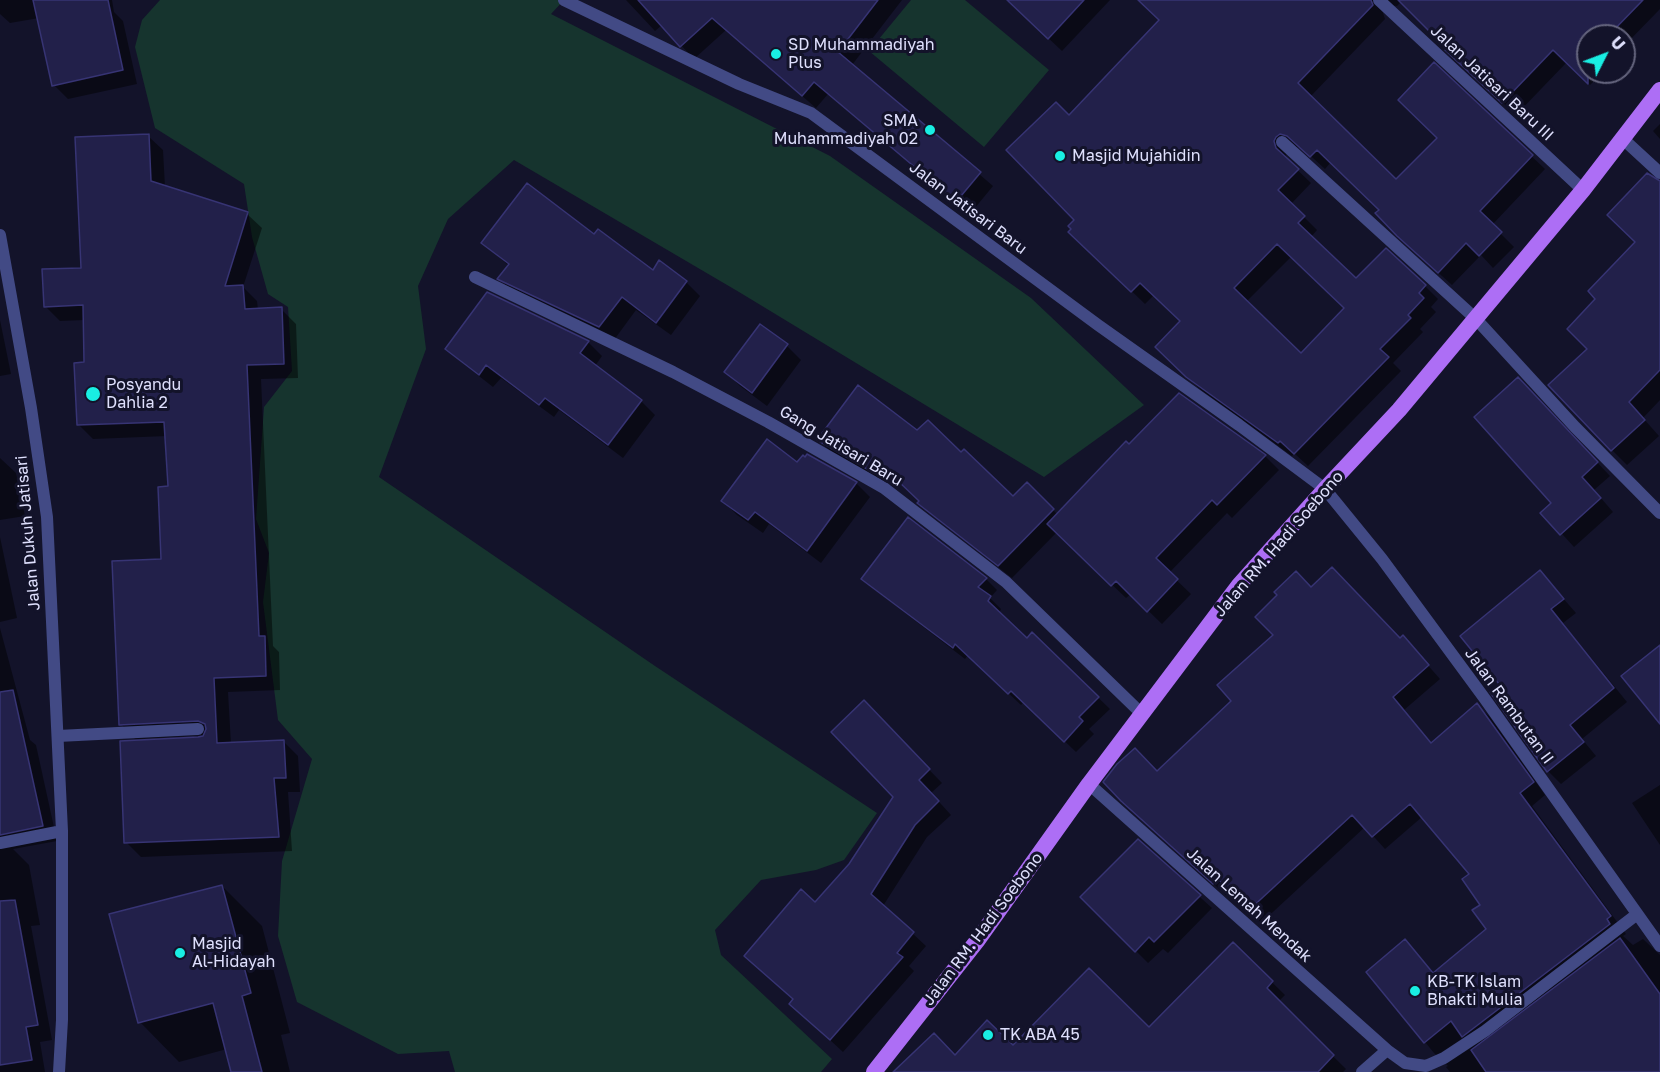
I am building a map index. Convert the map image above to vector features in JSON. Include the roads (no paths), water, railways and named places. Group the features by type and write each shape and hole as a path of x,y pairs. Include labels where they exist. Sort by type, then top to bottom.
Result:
{"main road":[{"name":"Jalan RM. Hadi Soebono","path":"874,1072 977,941 1089,784 1239,585 1399,410 1583,190 1660,90"}],"street":[{"name":"Jalan Jatisari Baru","path":"564,0 739,84 811,113 1325,489"},
{"name":"Jalan Jatisari Baru III","path":"1379,0 1583,190"},
{"path":"1622,138 1660,172"},
{"path":"1282,142 1476,319 1575,427 1660,513"},
{"name":"Jalan Dukuh Jatisari","path":"0,235 31,408 47,517 62,831 62,1020 59,1072"},
{"name":"Gang Jatisari Baru","path":"475,277 674,372 884,488 1006,582 1142,714"},
{"name":"Jalan Rambutan II","path":"1325,489 1382,559 1660,946"},
{"path":"58,736 198,729"},
{"name":"Jalan Lemah Mendak","path":"1089,784 1387,1050 1406,1063 1426,1066 1444,1059 1485,1031 1636,915"},
{"path":"0,843 62,831"},
{"path":"1648,929 1660,921"},
{"path":"1362,1072 1387,1050"}],"place":[{"name":"SD Muhammadiyah Plus","path":"776,54"},
{"name":"SMA Muhammadiyah 02","path":"930,130"},
{"name":"Masjid Mujahidin","path":"1060,156"},
{"name":"Posyandu Dahlia 2","path":"93,394"},
{"name":"Masjid Al-Hidayah","path":"180,953"},
{"name":"KB-TK Islam Bhakti Mulia","path":"1415,991"},
{"name":"TK ABA 45","path":"988,1035"}]}
